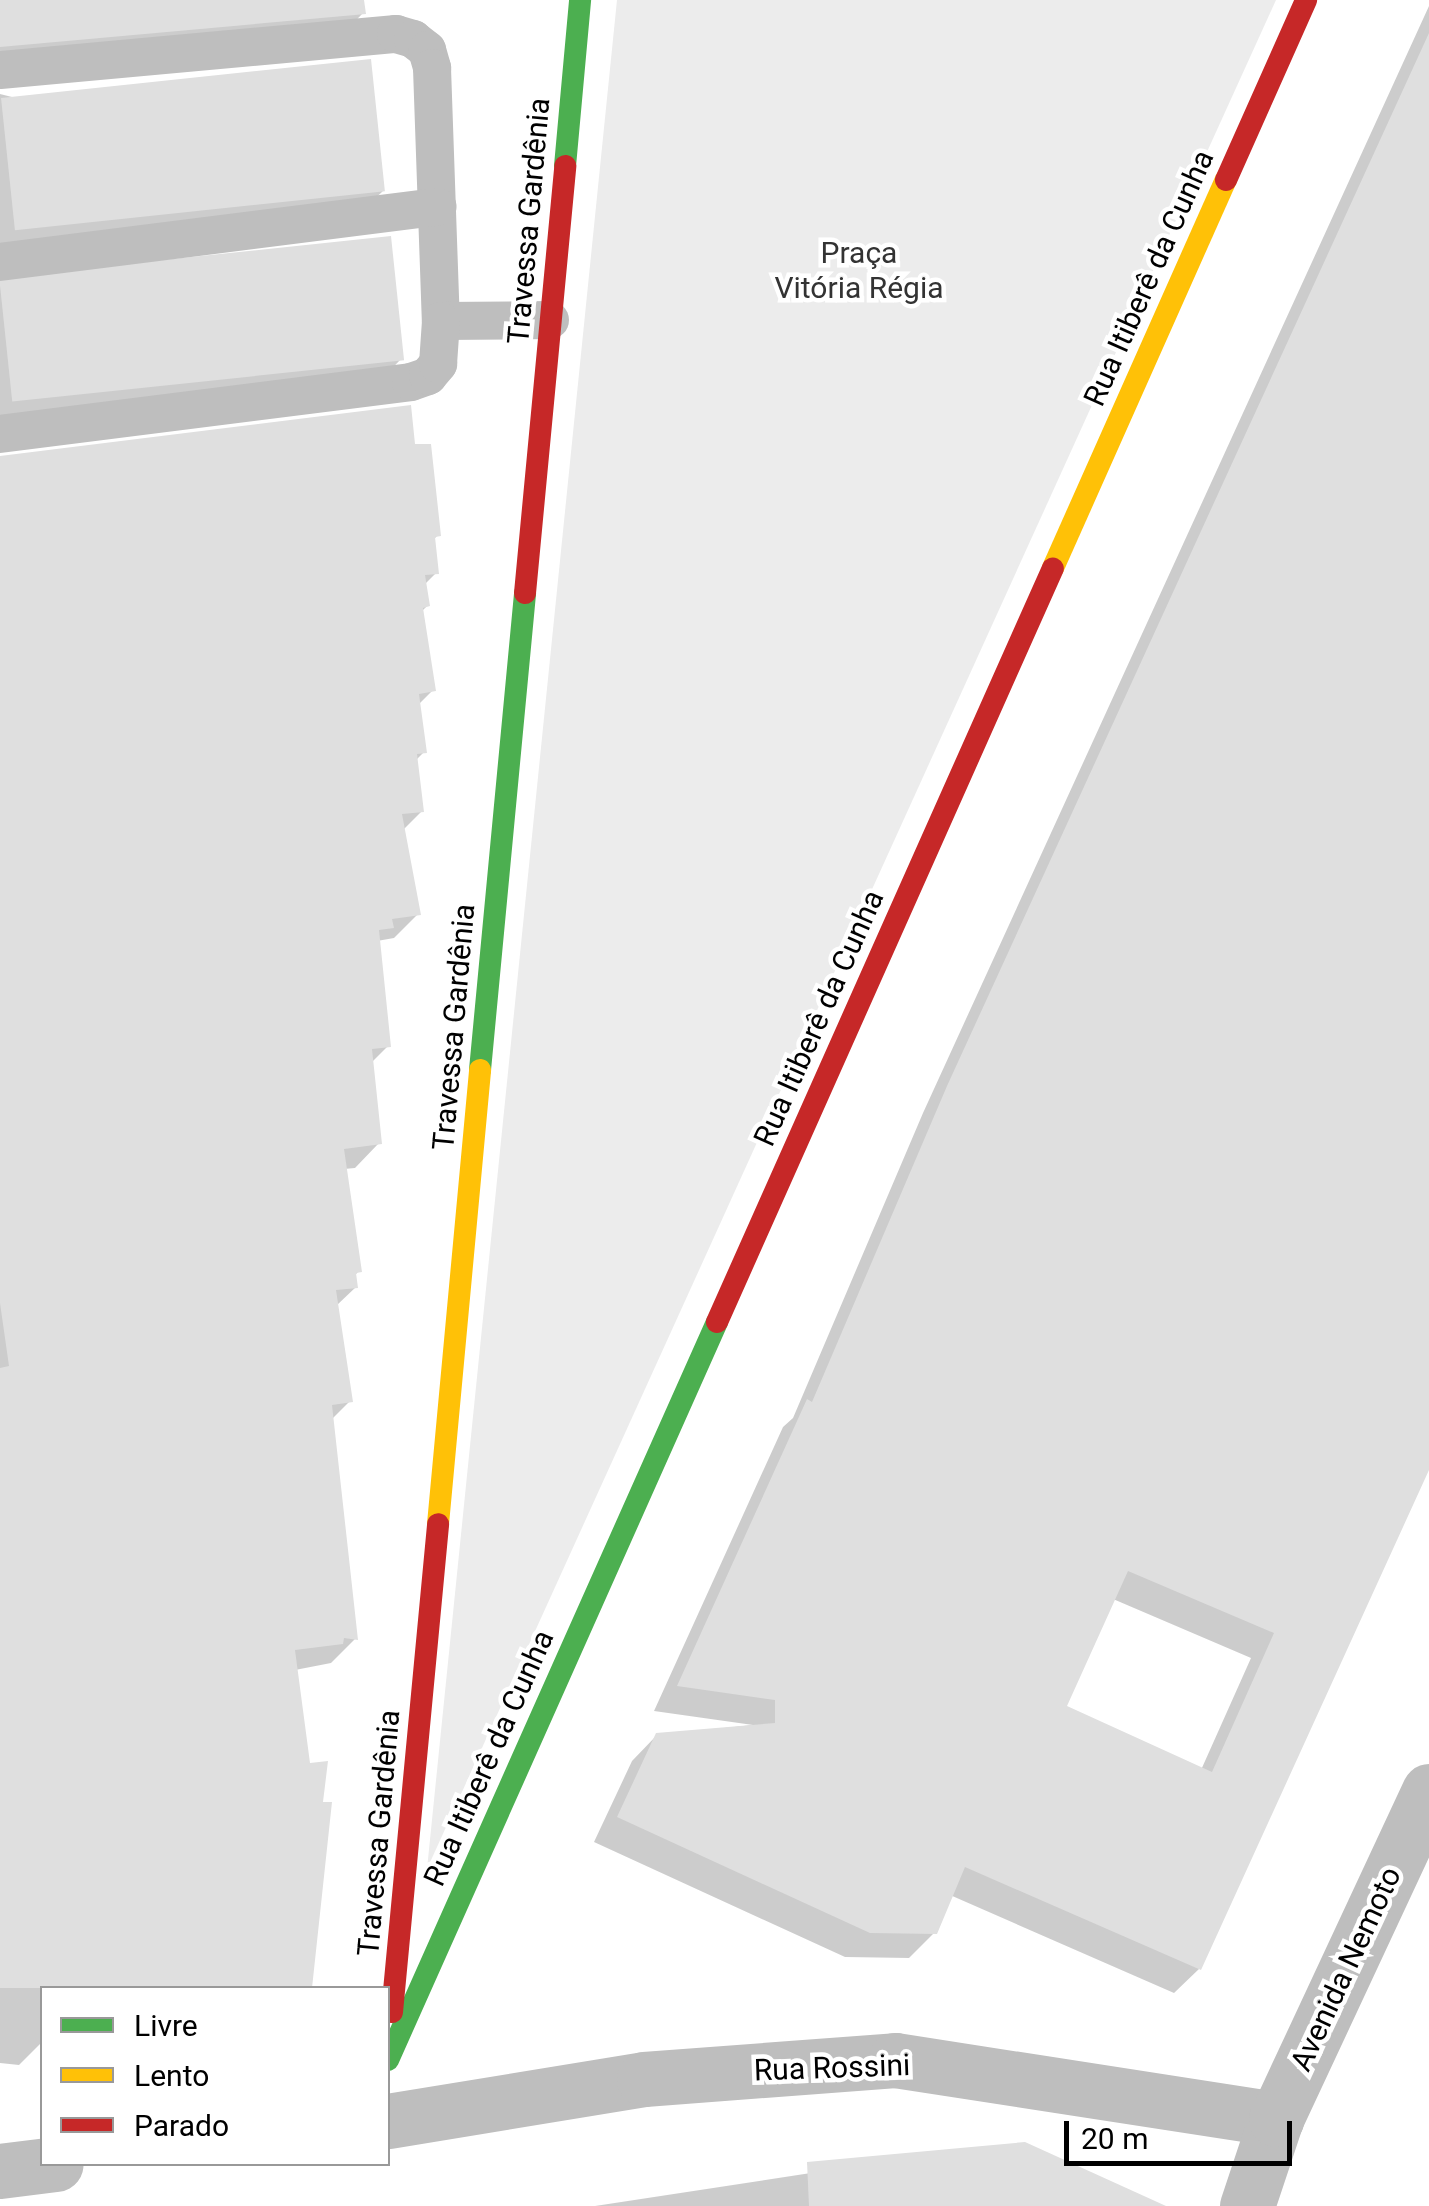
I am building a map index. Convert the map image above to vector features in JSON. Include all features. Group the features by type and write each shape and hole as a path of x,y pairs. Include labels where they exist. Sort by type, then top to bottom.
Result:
{"street":[{"name":"Travessa Gardênia","path":"390,2039 580,0"},
{"name":"Rua Itiberê da Cunha","path":"390,2056 1306,0"},
{"name":"Avenida Nemoto","path":"1247,2206 1276,2119 1429,1791"},
{"name":"Rua Rossini","path":"390,2120 644,2079 895,2060 1276,2119"},
{"path":"0,2170 40,2166"}],"lane":[{"path":"0,70 396,34 413,38 427,50 432,68 441,321 438,364 428,376 412,382 0,434"},
{"path":"0,262 438,207"},
{"path":"441,321 550,320"}],"green space":[{"name":"Praça Vitória Régia","path":"617,0 1276,0 427,1869"}],"building":[{"path":"0,0 364,0 366,14 0,47"},
{"path":"1429,33 1429,1470 1201,1970 965,1867 937,1934 870,1933 617,1817 656,1733 775,1723 775,1700 677,1686 807,1399 812,1402 947,1086","holes":["1128,1571 1274,1633 1212,1772 1067,1706"]},
{"path":"371,59 385,191 15,230 1,98"},
{"path":"391,236 404,360 12,401 0,277"},
{"path":"411,405 415,444 431,444 441,536 435,537 439,574 425,575 430,606 423,608 436,691 419,694 427,753 417,754 424,812 402,814 421,915 392,919 394,928 379,930 391,1047 372,1049 382,1144 344,1149 362,1272 356,1273 358,1288 336,1290 353,1402 332,1405 358,1640 344,1638 343,1644 295,1650 310,1763 328,1761 323,1802 332,1802 312,1986 0,1988 0,1368 9,1366 0,1303 0,456"},
{"path":"1025,2142 1166,2206 809,2206 807,2162"}],"traffic: fast":[{"path":"565,166 580,0"},
{"path":"480,1070 525,593"},
{"path":"390,2056 717,1322"}],"traffic: slow":[{"path":"1053,568 1226,180"},
{"path":"438,1524 480,1070"}],"traffic: jam":[{"path":"1226,180 1306,0"},
{"path":"525,593 565,166"},
{"path":"717,1322 1053,568"},
{"path":"392,2012 438,1524"}]}
